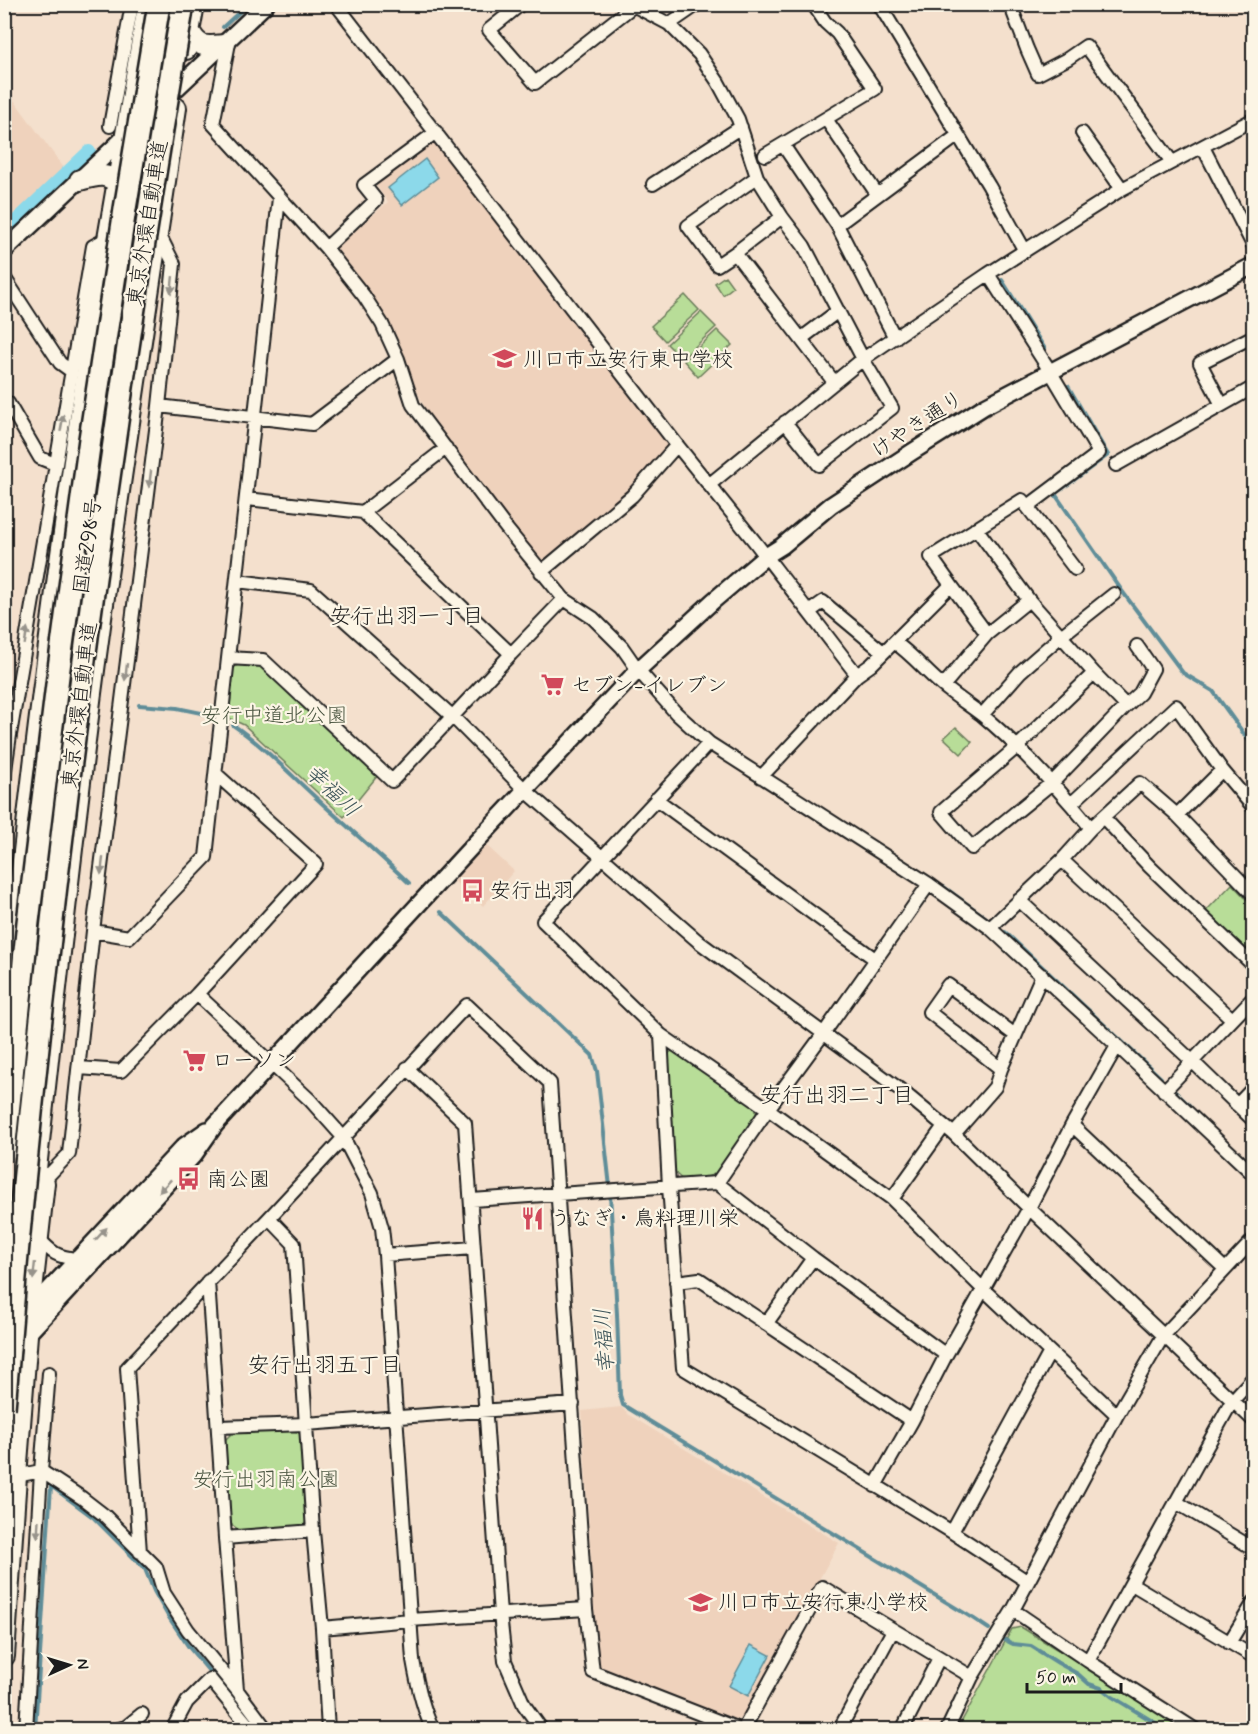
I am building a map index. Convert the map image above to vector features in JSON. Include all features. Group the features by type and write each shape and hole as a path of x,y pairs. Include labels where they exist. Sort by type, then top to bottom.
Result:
{"highway":[{"name":"東京外環自動車道","path":"4,1152 28,922 79,519 159,4"},
{"name":"東京外環自動車道","path":"4,1408 22,1204 83,666 127,351 183,4"},
{"name":"国道298号","path":"32,1203 60,946 94,669 157,231 194,4"},
{"name":"国道298号","path":"4,1038 48,656 79,431 117,184 118,131 147,14"},
{"path":"189,30 194,41 207,47 226,42"},
{"path":"80,180 105,176 112,178 117,184"},
{"path":"4,955 22,812 48,656"},
{"path":"4,1656 27,1335 74,896 94,669"},
{"path":"4,1537 6,1512"}],"street":[{"path":"118,131 132,4"},
{"path":"139,4 147,14"},
{"path":"4,251 80,180 118,131 179,86 266,4"},
{"path":"336,4 857,675"},
{"path":"521,4 489,30 535,83 632,5 669,24 699,54 729,102 741,127 757,177 782,217 804,246 863,359 892,408 819,465 785,422"},
{"path":"669,24 698,4"},
{"path":"765,155 875,89 837,33 825,22 813,4"},
{"path":"879,4 1025,251"},
{"path":"1010,4 1038,74 1086,46 1172,162"},
{"path":"226,42 213,124 326,248 364,296 382,324 398,359 413,405 541,572 564,598 593,618 622,647 638,670 676,713 709,742 929,884 990,928 1254,1175"},
{"path":"826,119 878,194"},
{"path":"710,484 863,359 988,274 1122,189 1254,119"},
{"path":"653,184 741,127"},
{"path":"326,248 376,200 364,185 436,132"},
{"path":"1082,133 1122,189"},
{"path":"837,225 957,136"},
{"path":"783,145 837,225 895,338"},
{"path":"1203,147 1254,247"},
{"path":"757,177 688,226 717,266 782,217"},
{"path":"93,932 129,938 206,857 279,198"},
{"path":"44,1180 69,1154 93,932 159,406 174,264 157,231"},
{"path":"4,777 7,734 93,246 108,238"},
{"path":"735,253 834,382"},
{"name":"けやき通り","path":"214,1125 638,670 766,556 782,546 831,505 985,406 1254,265"},
{"path":"988,274 1100,453 1027,507"},
{"path":"4,277 60,363 71,372"},
{"path":"801,338 838,311"},
{"path":"1222,405 1200,363 1254,336"},
{"path":"159,406 312,424 398,359"},
{"path":"1116,465 1254,387"},
{"path":"4,405 8,403 40,458 55,464"},
{"path":"541,572 632,496 677,445"},
{"path":"363,512 446,448"},
{"path":"247,499 363,512 511,654"},
{"path":"987,634 931,557 1022,500 1076,569"},
{"path":"976,528 1029,600 1126,706"},
{"path":"237,581 311,590 452,716 525,790 699,942 902,1091 949,1130 1254,1421"},
{"path":"761,777 857,675 871,665 951,585"},
{"path":"981,715 1020,672 1114,594"},
{"path":"228,658 263,660 392,781 564,598"},
{"path":"943,686 987,634 1029,600"},
{"path":"809,612 823,602 883,652"},
{"path":"894,642 1017,747 1053,782 1091,828"},
{"path":"1094,673 1017,747 940,812 972,848 1053,782 1140,693 1153,669 1137,646"},
{"path":"1071,804 1176,706 1222,770 1254,808"},
{"path":"709,742 543,921 661,1035 892,1199 983,1289 1117,1415"},
{"path":"1177,815 1222,770"},
{"path":"79,1068 122,1071 316,864 216,774"},
{"path":"990,928 1140,783 1177,815 1254,895"},
{"path":"656,799 875,959"},
{"path":"1103,817 1150,867 1254,966"},
{"path":"1062,860 1232,1019"},
{"path":"717,1183 929,884"},
{"path":"1019,900 1254,1121"},
{"path":"892,1199 949,1130 995,1087 1042,975"},
{"path":"1001,1069 929,1012 948,985 1015,1035"},
{"path":"196,994 272,1063 344,1137 372,1193 382,1228 385,1255 413,1660 417,1683 433,1730"},
{"path":"1164,1090 1254,997"},
{"path":"140,1551 127,1368 467,1005 550,1083 586,1610 593,1672 742,1730 822,1587 972,1677"},
{"path":"661,1035 669,1187 683,1368 952,1532 1028,1582"},
{"path":"875,1486 1117,1046"},
{"path":"407,1068 465,1123 505,1661 524,1705 541,1729"},
{"path":"1238,1105 1254,1087"},
{"path":"4,1339 184,1146 214,1125"},
{"path":"4,1361 194,1155 214,1125"},
{"path":"1072,1125 1225,1269"},
{"path":"472,1200 717,1183 813,1258 946,1355"},
{"path":"269,1218 294,1244 328,1730"},
{"path":"38,1238 50,1251 62,1257 78,1259"},
{"path":"947,1730 972,1677 1013,1610 1117,1415 1163,1336 1254,1239"},
{"path":"385,1255 473,1248"},
{"path":"766,1324 813,1258"},
{"path":"676,1282 699,1279 912,1421"},
{"path":"208,1281 237,1690"},
{"path":"952,1532 1050,1352"},
{"path":"26,1730 49,1373"},
{"path":"1088,1661 1232,1401 1254,1377"},
{"path":"218,1427 306,1424 573,1404"},
{"path":"16,1476 41,1471 104,1515 156,1567 164,1593 188,1630 267,1730"},
{"path":"1176,1502 1254,1549"},
{"path":"225,1538 313,1531"},
{"path":"1132,1584 1253,1657"},
{"path":"1229,1643 1254,1602"},
{"path":"322,1628 410,1620 586,1610"},
{"path":"1013,1610 1196,1730"},
{"path":"840,1730 893,1630"},
{"path":"902,1730 939,1658"},
{"path":"172,1730 187,1702 210,1679 252,1730"},
{"path":"116,1730 126,1727 142,1714"}],"shaded area":[{"path":"4,88 64,168 5,229"},
{"name":"川口市立安行東中学校","path":"437,139 670,439 669,446 630,490 545,562 529,546 426,410 395,336 373,299 336,247 388,202 376,185"},
{"path":"486,845 514,871 483,906 454,881"},
{"name":"川口市立安行東小学校","path":"621,1407 629,1415 839,1543 744,1717 736,1720 604,1671 597,1661 582,1411"}],"green space":[{"path":"725,276 733,287 723,295 715,283"},
{"path":"685,295 699,310 665,341 651,326"},
{"path":"701,312 716,327 682,359 667,344"},
{"path":"717,330 732,345 698,377 684,361"},
{"name":"安行中道北公園","path":"240,663 262,666 378,775 344,817 244,725 229,718 233,669"},
{"path":"956,727 972,742 961,754 944,738"},
{"path":"1232,884 1253,906 1253,958 1206,911"},
{"path":"675,1049 755,1107 757,1116 717,1173 705,1178 683,1180 675,1173 668,1054"},
{"name":"安行出羽南公園","path":"293,1429 301,1435 308,1519 303,1526 239,1530 231,1524 225,1440 232,1433"},
{"path":"1021,1627 1185,1729 957,1730 1012,1629"}],"water":[{"path":"425,159 438,177 402,205 388,188"},
{"path":"751,1645 770,1655 748,1696 729,1686"}],"waterway":[{"path":"223,27 248,4"},
{"path":"4,233 89,152"},
{"path":"1002,280 1045,349"},
{"path":"1068,386 1108,455 1055,494 1122,591 1183,673 1213,691 1254,748"},
{"name":"幸福川","path":"139,705 177,708 211,715"},
{"name":"幸福川","path":"233,725 274,758 409,883"},
{"path":"944,887 988,919"},
{"name":"幸福川","path":"441,912 592,1055 597,1071 610,1187"},
{"path":"1005,932 1161,1078"},
{"path":"1173,1090 1190,1106"},
{"name":"幸福川","path":"610,1194 620,1395 623,1405 989,1629"},
{"path":"35,1730 51,1486 94,1518 145,1569 168,1616 188,1646 213,1676"},
{"name":"幸福川","path":"1001,1638 1013,1644 1031,1646 1078,1674 1089,1684 1101,1688 1167,1730"}],"place":[{"name":"川口市立安行東中学校","path":"505,359"},
{"name":"セブン-イレブン","path":"553,685"},
{"name":"安行出羽","path":"472,890"},
{"name":"ローソン","path":"194,1060"},
{"name":"南公園","path":"189,1179"},
{"name":"うなぎ・鳥料理川栄","path":"532,1218"},
{"name":"川口市立安行東小学校","path":"700,1602"}],"district":[{"name":"安行出羽一丁目","path":"407,615"},
{"name":"安行出羽二丁目","path":"837,1094"},
{"name":"安行出羽五丁目","path":"325,1364"}]}
